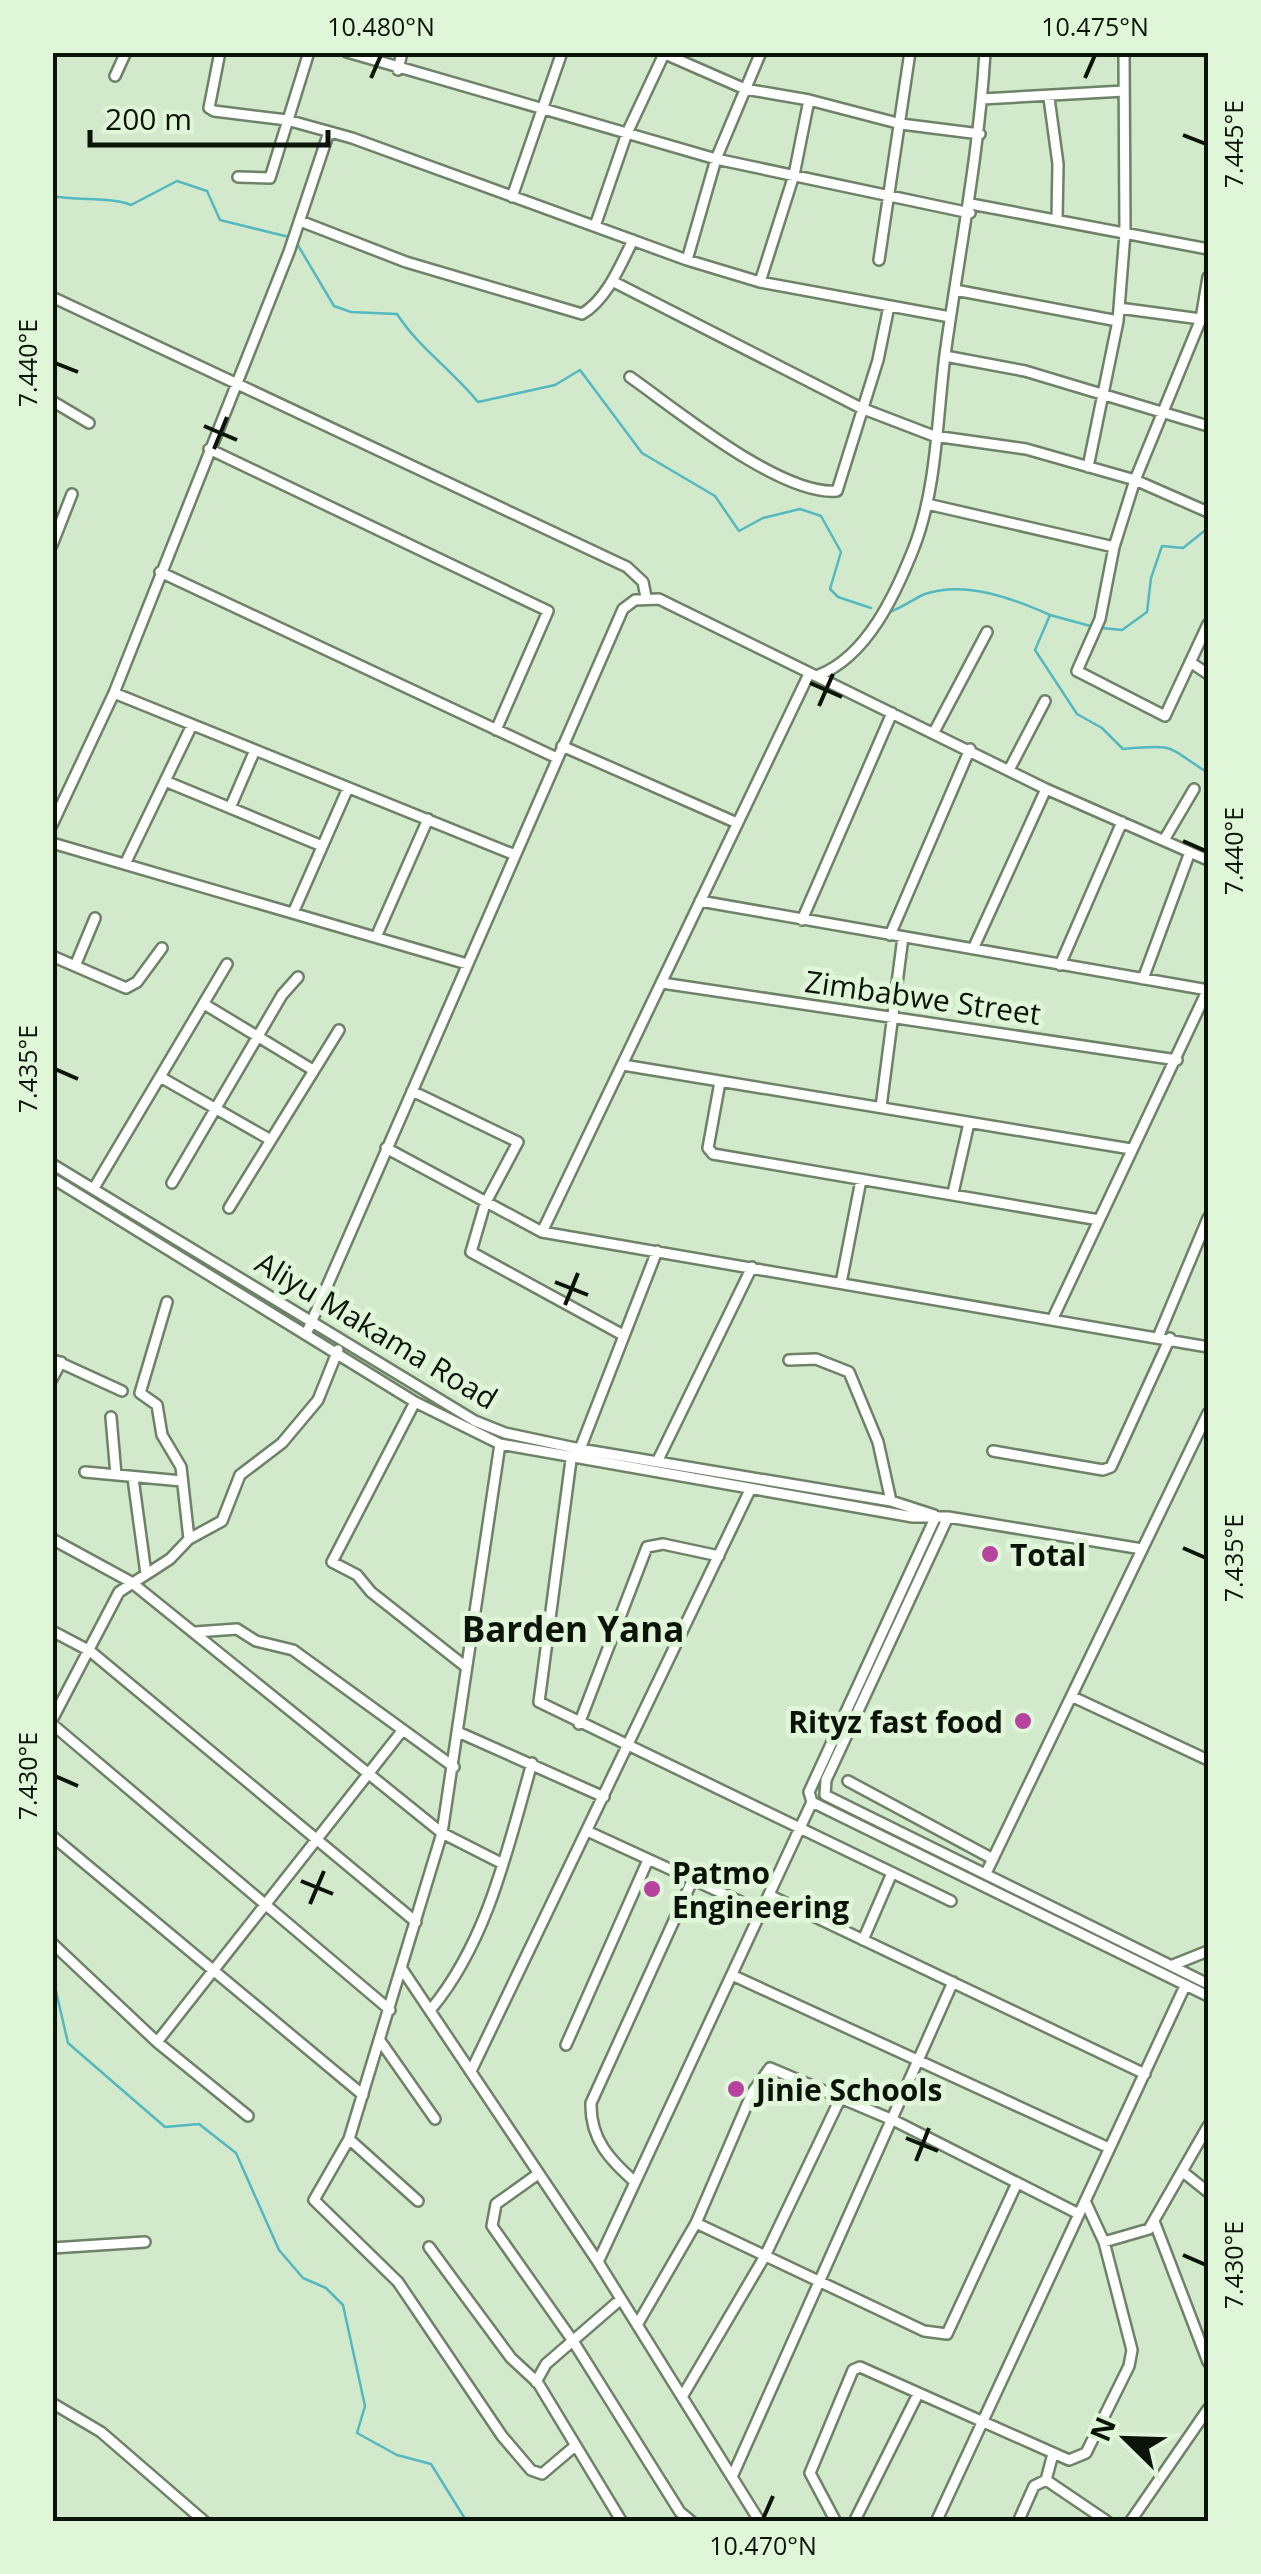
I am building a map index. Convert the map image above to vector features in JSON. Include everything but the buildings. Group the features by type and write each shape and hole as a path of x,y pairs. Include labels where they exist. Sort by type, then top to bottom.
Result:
{"street":[{"path":"115,76 126,52"},
{"path":"220,52 209,108 287,120 329,132 686,260 760,282 950,318"},
{"path":"238,177 267,181 309,52"},
{"path":"347,52 398,70 716,159 1208,249"},
{"path":"398,70 402,52"},
{"path":"512,197 562,52"},
{"path":"686,260 716,159 761,52"},
{"path":"879,260 886,192 910,52"},
{"path":"542,1232 737,823 814,674 838,668 874,627 913,550 926,504 950,318 971,208 985,52"},
{"path":"1088,467 1118,320 1125,233 1124,52"},
{"path":"595,226 628,133 665,53 744,89 810,100 900,124 980,134"},
{"path":"982,99 1124,91"},
{"path":"1049,98 1058,164 1057,219"},
{"path":"760,282 794,175 810,100"},
{"path":"52,826 114,693 289,252 329,132"},
{"path":"298,226 582,314 593,308 612,282 633,240"},
{"path":"1208,277 1205,320 1134,480 1114,547 1098,624 1077,671 1158,717 1170,711 1208,624"},
{"path":"612,282 861,408 934,436 1026,449 1134,480 1208,512"},
{"path":"955,290 1118,320"},
{"path":"52,298 627,567 638,574 646,598 814,674 1046,789 1208,860"},
{"path":"630,377 729,447 804,489 837,491 878,360 888,306"},
{"path":"1119,308 1205,320"},
{"path":"945,356 1025,372 1208,426"},
{"path":"52,401 89,423"},
{"path":"208,449 548,611 496,730"},
{"path":"52,545 72,494"},
{"path":"926,504 1114,547"},
{"path":"160,572 557,758"},
{"path":"307,1332 622,609 646,598"},
{"path":"934,732 986,632"},
{"path":"1190,662 1208,674"},
{"path":"114,693 515,855"},
{"path":"1009,770 1046,701"},
{"path":"802,920 892,713"},
{"path":"124,864 192,725"},
{"path":"562,746 737,823"},
{"path":"890,935 970,749"},
{"path":"230,808 255,750"},
{"path":"165,781 322,846"},
{"path":"293,913 348,788"},
{"path":"973,950 1046,789"},
{"path":"1164,840 1194,789"},
{"path":"376,937 428,819"},
{"path":"1060,965 1122,822"},
{"path":"52,843 467,964"},
{"path":"1143,979 1190,852"},
{"path":"700,901 1208,990 1053,1318"},
{"path":"74,966 96,918"},
{"path":"881,1108 903,937"},
{"path":"54,959 132,987 162,948"},
{"path":"94,1188 227,964"},
{"path":"172,1184 258,1036 298,977"},
{"name":"Zimbabwe Street","path":"662,983 1176,1060"},
{"path":"204,1004 314,1070"},
{"path":"228,1208 339,1030"},
{"path":"623,1065 1132,1149"},
{"path":"162,1078 269,1139"},
{"path":"720,1082 709,1152 1099,1220"},
{"path":"412,1091 518,1142 485,1204 471,1252 623,1334"},
{"path":"953,1193 969,1123"},
{"path":"386,1148 542,1232 1164,1336 1208,1347"},
{"name":"Aliyu Makama Road","path":"52,1164 475,1422 505,1433 580,1449 891,1501 936,1516"},
{"name":"Aliyu Makama Road","path":"52,1178 338,1350 414,1402 500,1444 571,1460 912,1517 948,1517 1142,1549"},
{"path":"841,1282 860,1180"},
{"path":"993,1451 1103,1470 1110,1467 1208,1218"},
{"path":"580,1449 657,1251"},
{"path":"658,1462 752,1267"},
{"path":"167,1302 140,1392 156,1405 162,1435 181,1467 189,1539"},
{"path":"338,1350 318,1400 282,1443 240,1474 222,1521 189,1539 119,1592 52,1722 390,2010"},
{"path":"788,1360 816,1359 849,1372 878,1442 891,1501"},
{"path":"52,1379 57,1360 122,1391"},
{"path":"414,1402 332,1562 358,1575 371,1592 466,1667"},
{"path":"987,1871 1142,1549 1203,1435 1208,1413"},
{"path":"111,1417 116,1475"},
{"path":"500,1444 442,1833 349,2139 316,2194 316,2205 398,2282 502,2436 530,2470 542,2474 575,2446"},
{"path":"571,1460 536,1693 545,1707 951,1902"},
{"path":"86,1472 182,1481"},
{"path":"133,1478 146,1574"},
{"path":"472,2069 750,1490"},
{"path":"598,2262 734,1976 812,1802 809,1792 936,1516"},
{"path":"948,1517 826,1780 826,1795 987,1871 1208,1984"},
{"path":"52,1539 131,1582 442,1833 503,1864"},
{"path":"579,1724 647,1547 663,1544 719,1556"},
{"path":"196,1632 238,1629 256,1640 293,1650 454,1768"},
{"path":"52,1630 90,1651 416,1922"},
{"path":"1073,1697 1208,1760"},
{"path":"847,1706 858,1711"},
{"path":"157,2042 268,1906 402,1731"},
{"path":"458,1732 604,1798"},
{"path":"432,2008 458,1974 503,1864 532,1764"},
{"path":"848,1782 993,1859"},
{"path":"812,1802 1208,1996"},
{"path":"588,1832 761,1911"},
{"path":"52,1836 362,2095"},
{"path":"566,2045 648,1860"},
{"path":"863,1940 892,1873"},
{"path":"635,2182 610,2159 596,2136 591,2103 692,1880"},
{"path":"768,1895 1145,2074"},
{"path":"1044,1916 1049,1903"},
{"path":"52,1943 157,2042 248,2116"},
{"path":"1173,1965 1208,1951"},
{"path":"402,1969 432,2008 598,2262 758,2518 744,2522"},
{"path":"734,1976 1109,2148"},
{"path":"732,2477 953,1982"},
{"path":"936,2522 1185,1986"},
{"path":"381,2042 436,2119"},
{"path":"637,2325 696,2223 764,2073 777,2068 894,2121 1079,2214"},
{"path":"682,2397 765,2256 841,2097"},
{"path":"1104,2242 1144,2233 1208,2131"},
{"path":"349,2139 418,2201"},
{"path":"1183,2172 1208,2192"},
{"path":"538,2174 496,2204 492,2226 573,2341 680,2512 692,2522"},
{"path":"696,2223 924,2331 946,2334 1017,2183"},
{"path":"836,2522 810,2474 854,2370 868,2370 1068,2460 1086,2453 1130,2366 1129,2331 1104,2242 1085,2201"},
{"path":"1154,2221 1208,2362"},
{"path":"52,2248 145,2242"},
{"path":"429,2247 511,2358 536,2382 622,2522"},
{"path":"536,2382 546,2364 621,2299"},
{"path":"854,2522 918,2394"},
{"path":"52,2403 101,2432 205,2522"},
{"path":"1130,2522 1208,2409"},
{"path":"1018,2522 1034,2486 1046,2480 1053,2454"},
{"path":"1046,2480 1108,2522"}],"waterway":[{"path":"52,196 131,205 177,181 207,191 220,220 289,237"},
{"path":"296,242 334,306 351,312 397,314 478,402 555,385 580,370 642,453 715,496 739,531 763,518 800,509 821,516 841,552 830,589 838,597 871,608"},
{"path":"1102,628 1122,630 1147,612 1151,578 1162,546 1183,548 1208,528"},
{"path":"889,612 925,594 956,589 1005,598 1050,615 1035,650 1077,714 1102,728 1123,749 1163,747 1208,773"},
{"path":"1050,615 1094,627"},
{"path":"52,1974 68,2043 165,2127 199,2124 236,2153 279,2250 303,2278 326,2288 343,2305 365,2406 357,2433 397,2455 431,2464 467,2522"}],"place":[{"name":"Total","path":"990,1554"},
{"name":"Rityz fast food","path":"1023,1721"},
{"name":"Patmo Engineering","path":"652,1889"},
{"name":"Jinie Schools","path":"736,2089"}],"district":[{"name":"Barden Yana","path":"573,1628"}]}
